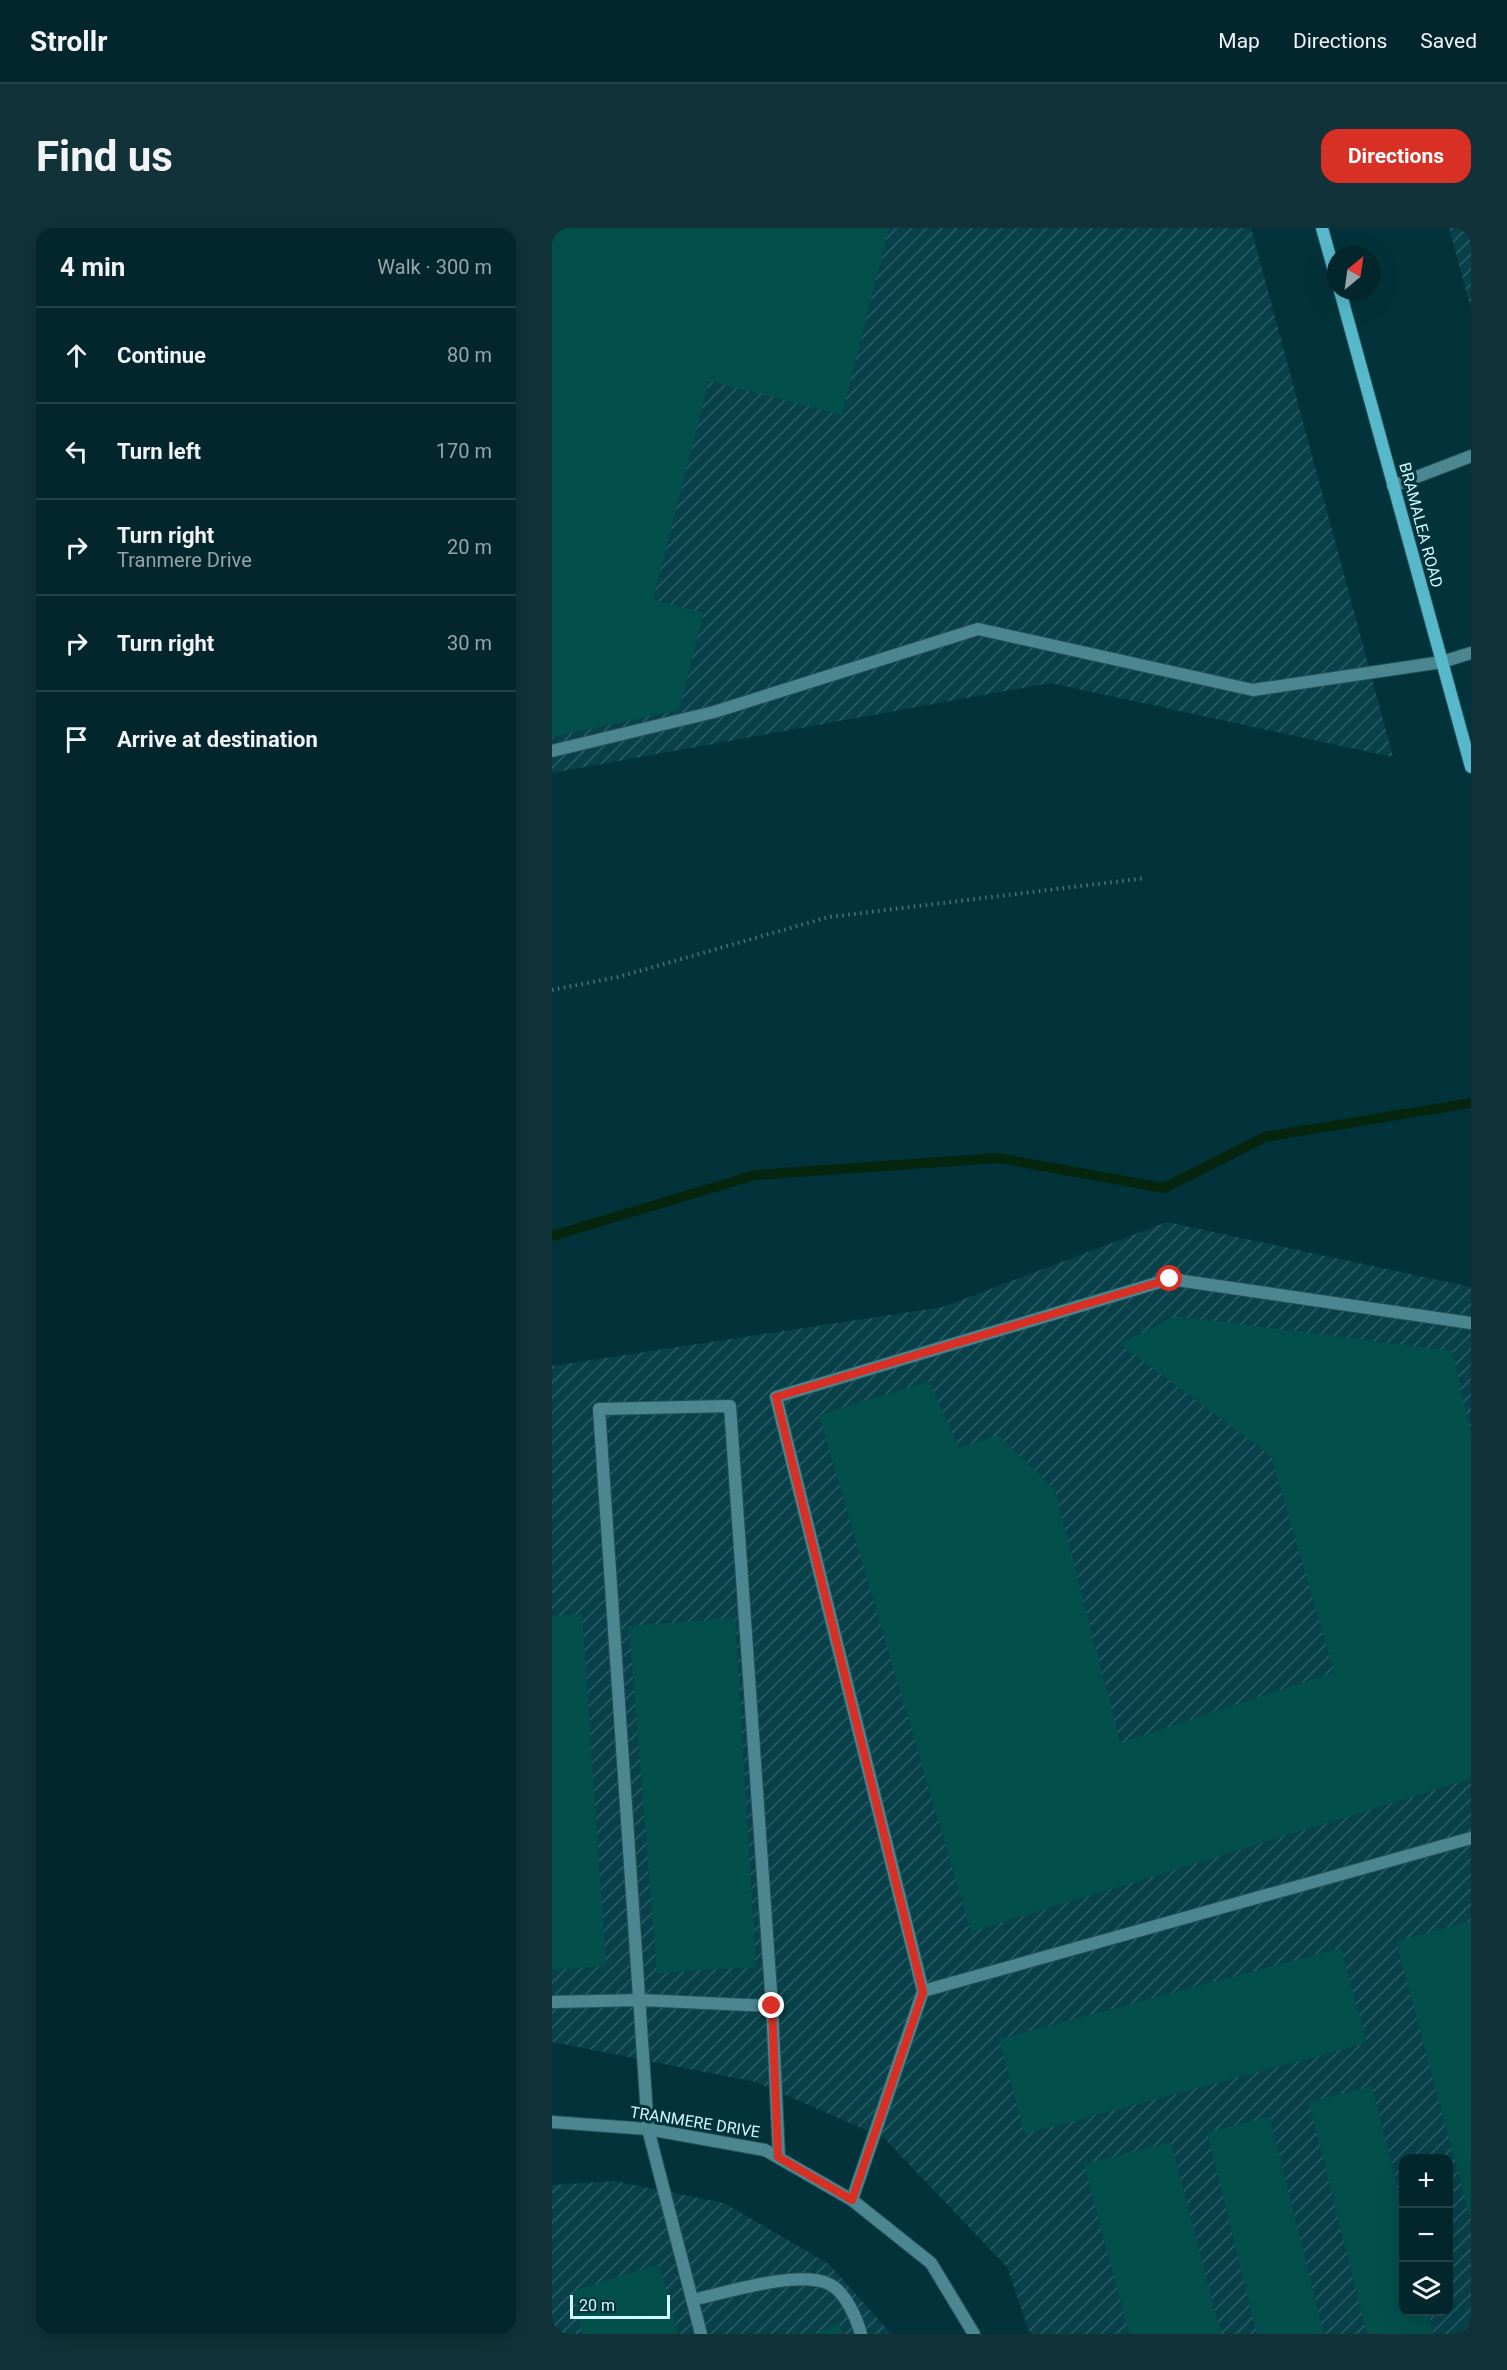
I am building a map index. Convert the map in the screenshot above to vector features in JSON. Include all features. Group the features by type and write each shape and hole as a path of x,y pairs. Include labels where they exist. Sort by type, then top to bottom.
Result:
{"main road":[{"path":"1322,228 1327,246"},
{"name":"BRAMALEA ROAD","path":"1342,300 1471,768"}],"street":[{"path":"1393,486 1471,456"},
{"path":"552,751 714,712 978,629 1253,690 1442,662 1471,652"},
{"path":"852,2200 923,1992 776,1397 1170,1279 1471,1323"},
{"path":"701,2334 648,2129 599,1409 729,1406 772,2006 778,2157"},
{"path":"923,1992 1471,1838"},
{"path":"552,2002 640,2000 772,2006"},
{"name":"TRANMERE DRIVE","path":"552,2122 648,2129 765,2150 852,2200 931,2263 974,2334"},
{"path":"692,2300 801,2277 831,2284 856,2314 861,2334"}],"path":[{"path":"552,990 618,977 829,917 1146,878"}],"shaded area":[{"path":"552,228 1251,228 1393,757 1050,683 552,773"},
{"path":"1449,228 1471,228 1471,309"},
{"path":"1167,1222 1471,1287 1471,2334 1030,2334 1007,2267 884,2138 756,2082 552,2042 552,1366 943,1307"},
{"path":"614,2181 724,2203 829,2264 891,2334 552,2334 552,2185"}],"building":[{"path":"552,228 889,228 842,415 709,381 653,600 704,613 679,710 552,737"},
{"path":"1175,1316 1452,1351 1471,1434 1471,1779 971,1932 819,1415 929,1381 959,1448 998,1435 1055,1490 1120,1743 1334,1672 1271,1456 1120,1344"},
{"path":"582,1614 606,1966 552,1970 552,1616"},
{"path":"735,1618 756,1967 657,1973 629,1626"},
{"path":"1471,1921 1471,2217 1470,2217 1396,1941"},
{"path":"1341,1948 1367,2043 1025,2134 999,2039"},
{"path":"1372,2086 1399,2192 1399,2316 1429,2316 1434,2334 1367,2334 1309,2102"},
{"path":"1270,2117 1324,2334 1257,2334 1207,2132"},
{"path":"1171,2142 1221,2334 1129,2334 1084,2164"},
{"path":"659,2264 678,2334 582,2334 573,2291"},
{"path":"839,2324 842,2334 814,2334"}],"waterway":[{"path":"552,1236 755,1175 998,1158 1164,1188 1265,1137 1471,1103"}],"route":[{"path":"772,2006 778,2157 852,2200 923,1992 776,1397 1170,1279"}]}
